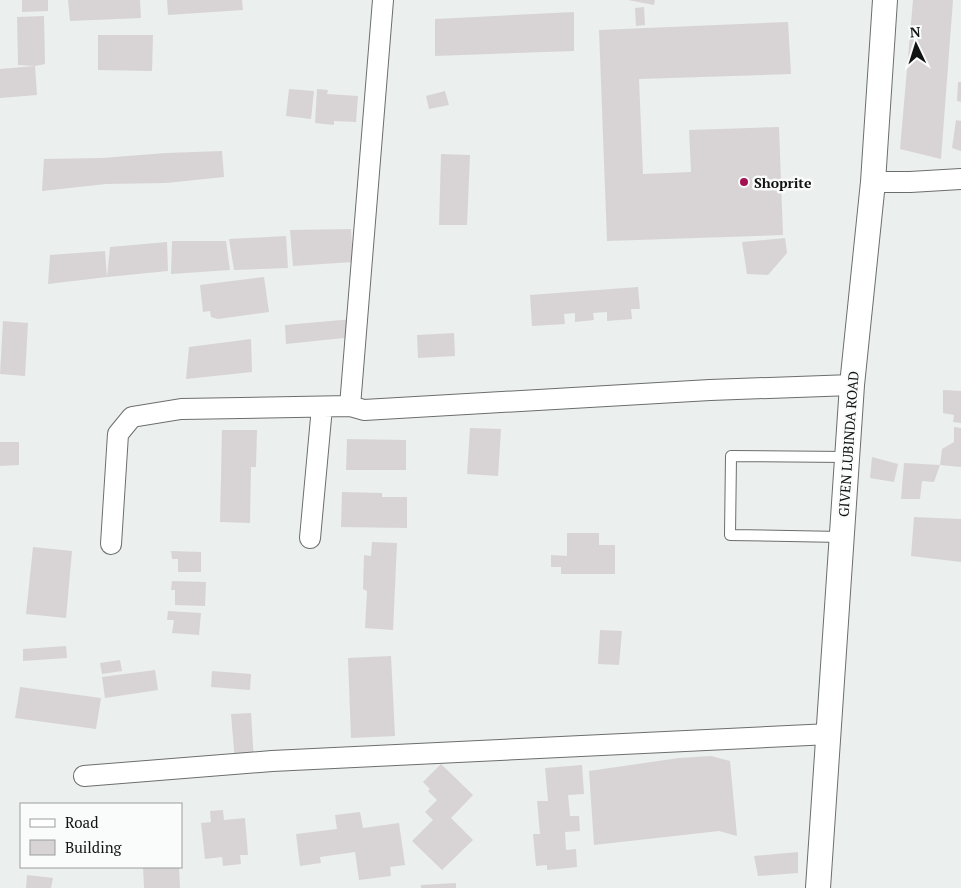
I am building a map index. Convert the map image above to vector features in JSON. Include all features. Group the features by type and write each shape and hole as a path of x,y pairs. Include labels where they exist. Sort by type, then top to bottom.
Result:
{"street":[{"path":"350,406 383,0"},
{"name":"GIVEN LUBINDA ROAD","path":"818,888 830,734 852,385 873,182 885,0"},
{"path":"873,182 961,179"},
{"path":"111,544 118,434 132,417 181,409 350,406 364,410 710,390 852,385"},
{"path":"310,538 322,407"},
{"path":"84,776 272,761 830,734"}],"lane":[{"path":"842,537 730,536 731,456 847,457"}],"building":[{"path":"22,0 48,0 48,11 22,12"},
{"path":"68,0 140,0 141,18 70,21"},
{"path":"167,0 242,0 243,10 168,15"},
{"path":"628,0 655,0 654,5"},
{"path":"913,0 953,0 941,159 900,149"},
{"path":"644,7 645,25 636,26 635,8"},
{"path":"574,12 574,51 435,56 435,19"},
{"path":"44,16 45,64 35,66 18,65 17,17"},
{"path":"788,22 791,74 639,79 643,174 691,172 689,130 779,127 783,235 607,241 599,30"},
{"path":"98,35 153,35 152,71 98,70"},
{"path":"35,66 37,95 0,98 0,69"},
{"path":"958,82 961,82 961,102 957,101"},
{"path":"289,89 314,91 311,119 286,116"},
{"path":"317,89 328,90 327,94 358,96 356,122 334,121 334,125 315,123"},
{"path":"445,91 449,105 429,109 426,96"},
{"path":"956,120 961,121 961,151 952,148"},
{"path":"222,151 224,177 166,183 106,184 42,191 44,159 102,158"},
{"path":"441,154 470,155 467,225 439,225"},
{"path":"351,229 353,262 293,266 290,230"},
{"path":"286,236 288,268 234,270 229,239"},
{"path":"785,238 787,253 768,275 747,274 742,242"},
{"path":"172,241 226,241 230,270 171,274"},
{"path":"167,242 168,271 107,277 110,247"},
{"path":"105,251 107,277 48,284 50,255"},
{"path":"264,277 269,312 218,319 211,317 210,311 203,312 200,285"},
{"path":"638,287 640,309 631,309 632,319 607,321 607,312 593,313 594,320 575,322 575,313 564,314 565,324 532,326 530,295"},
{"path":"353,319 353,337 286,344 285,325"},
{"path":"3,321 28,323 25,376 0,374"},
{"path":"454,333 455,356 418,358 417,335"},
{"path":"251,339 252,372 186,379 189,347"},
{"path":"943,390 961,391 961,423 953,422 954,415 943,413"},
{"path":"954,427 961,428 961,467 940,465 942,449 954,442"},
{"path":"470,428 501,429 498,476 467,474"},
{"path":"222,430 257,430 256,467 251,467 250,523 220,522"},
{"path":"347,439 406,440 406,470 346,470"},
{"path":"0,442 19,442 19,465 0,466"},
{"path":"872,457 898,464 894,482 870,478"},
{"path":"904,463 940,465 934,482 922,481 920,499 901,499"},
{"path":"342,492 382,493 382,497 407,497 407,528 341,527"},
{"path":"914,517 961,519 961,562 911,556"},
{"path":"567,533 599,533 599,545 615,545 615,574 561,574 561,567 551,567 551,555 567,556"},
{"path":"372,542 397,543 393,630 365,628 367,591 363,589 364,555 371,556"},
{"path":"33,547 72,551 66,618 26,614"},
{"path":"171,551 201,552 201,572 178,572 178,559 172,559"},
{"path":"172,581 206,582 205,606 175,605 175,590 171,590"},
{"path":"168,611 201,613 199,635 172,633 174,620 167,620"},
{"path":"600,630 622,631 619,665 598,664"},
{"path":"66,646 67,658 23,661 23,649"},
{"path":"391,656 395,736 351,738 348,658"},
{"path":"120,660 122,671 102,674 100,663"},
{"path":"155,670 158,690 105,698 102,677"},
{"path":"212,671 251,674 250,690 211,687"},
{"path":"20,687 101,698 96,729 15,718"},
{"path":"251,713 254,761 235,762 231,714"},
{"path":"711,756 730,761 737,836 719,831 594,845 589,771 679,758"},
{"path":"441,764 473,795 451,818 473,840 442,870 412,841 433,820 425,812 437,800 428,791 430,789 423,782"},
{"path":"582,765 584,794 568,795 570,816 579,816 580,831 565,832 566,850 576,849 577,867 547,870 547,865 536,866 533,834 540,834 537,801 548,801 545,768"},
{"path":"223,810 224,820 245,818 248,855 240,855 241,864 223,866 222,857 205,859 201,823 211,822 210,811"},
{"path":"360,812 363,828 399,823 405,865 390,867 391,876 359,880 355,852 320,857 321,863 300,866 296,834 337,829 335,815"},
{"path":"798,852 798,873 758,876 754,856"},
{"path":"143,868 179,868 180,888 144,888"},
{"path":"27,875 53,878 51,888 26,888"},
{"path":"456,883 456,888 421,888 421,885"}],"place":[{"name":"Shoprite","path":"744,182"}]}
